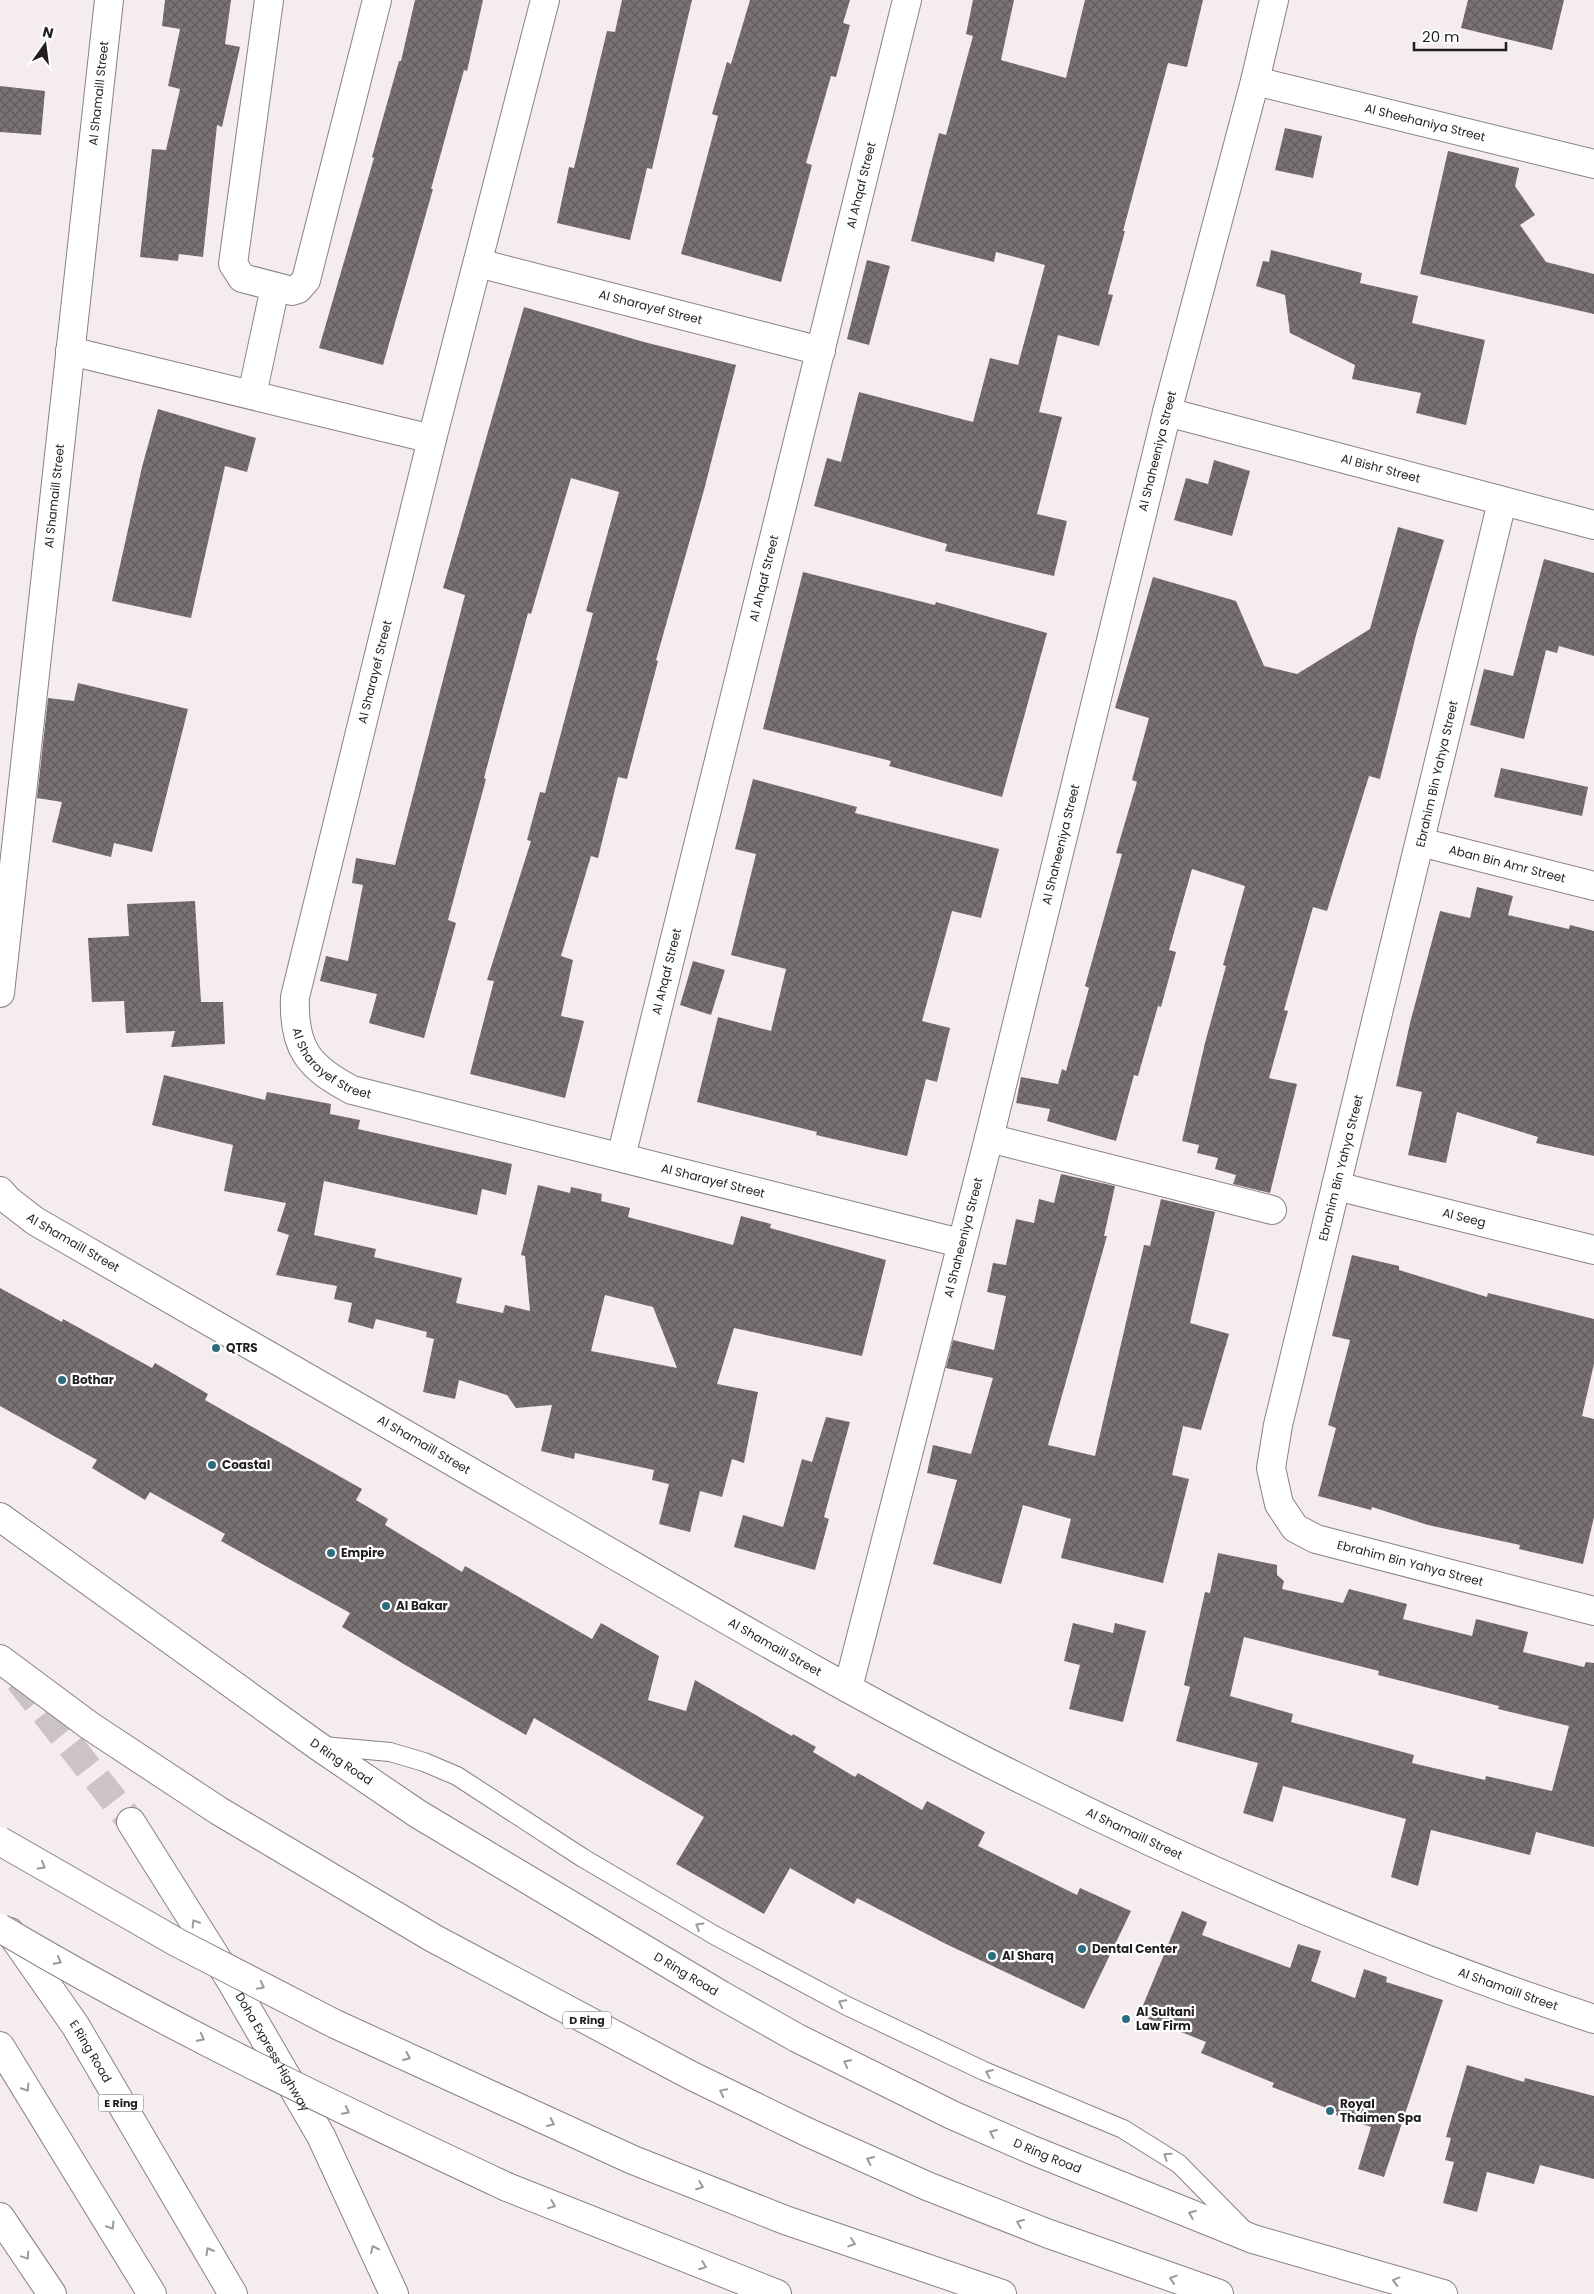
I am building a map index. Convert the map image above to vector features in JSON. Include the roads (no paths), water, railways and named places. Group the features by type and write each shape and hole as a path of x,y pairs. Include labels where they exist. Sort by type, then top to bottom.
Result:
{"main road":[{"name":"Al Shamaill Street","path":"0,993 109,0"},
{"path":"269,0 233,264 242,278 292,291 298,289 306,280 377,0"},
{"name":"Al Sharayef Street","path":"546,0 432,439 295,998 294,1021 300,1044 313,1064 330,1078 352,1090 960,1243"},
{"name":"Al Ahqaf Street","path":"621,1157 907,0"},
{"name":"Al Shaheeniya Street","path":"848,1688 960,1243 989,1138 1167,412 1255,81 1274,0"},
{"name":"Al Sheehaniya Street","path":"1255,81 1594,164"},
{"name":"Al Sharayef Street","path":"478,263 821,351"},
{"path":"252,395 274,287"},
{"path":"70,351 432,439"},
{"name":"Al Bishr Street","path":"1167,412 1594,525"},
{"name":"Ebrahim Bin Yahya Street","path":"1502,502 1278,1424 1271,1468 1279,1504 1295,1528 1316,1539 1594,1611"},
{"name":"Aban Bin Amr Street","path":"1420,842 1594,886"},
{"path":"989,1138 1272,1210"},
{"name":"Al Seeg","path":"1336,1186 1594,1250"},
{"name":"Al Shamaill Street","path":"0,1191 8,1200 35,1221 848,1688 1007,1772 1149,1841 1294,1905 1519,1994 1594,2019"},
{"name":"D Ring Road","path":"0,1517 318,1746 426,1819 721,1995 797,2038 961,2119 1032,2150 1252,2239 1444,2294"},
{"name":"D Ring","path":"0,1659 90,1726 219,1811 433,1938 690,2075 807,2132 927,2186 1049,2234 1219,2294"},
{"name":"Doha Express Highway","path":"131,1822 231,1981 321,2136 394,2294"},
{"path":"0,1840 178,1943 335,2024 633,2160 785,2220 1002,2294"},
{"name":"E Ring Road","path":"0,1918 75,2025 233,2294"},
{"path":"0,1928 202,2039 361,2118 507,2187 777,2294"},
{"path":"0,2046 152,2294"},
{"path":"0,2217 52,2294"}],"lane":[{"path":"318,1746 390,1752 424,1762 457,1776 584,1858 714,1935 830,1997 984,2071 1123,2130 1179,2164 1252,2239"}],"tunnel":[{"path":"19,1680 131,1822"}],"place":[{"name":"QTRS","path":"216,1348"},
{"name":"Bothar","path":"62,1380"},
{"name":"Coastal","path":"212,1465"},
{"name":"Empire","path":"331,1553"},
{"name":"Al Bakar","path":"386,1606"},
{"name":"Dental Center","path":"1082,1949"},
{"name":"Al Sharq","path":"992,1956"},
{"name":"Al Sultani Law Firm","path":"1126,2019"},
{"name":"Royal Thaimen Spa","path":"1330,2111"}]}
